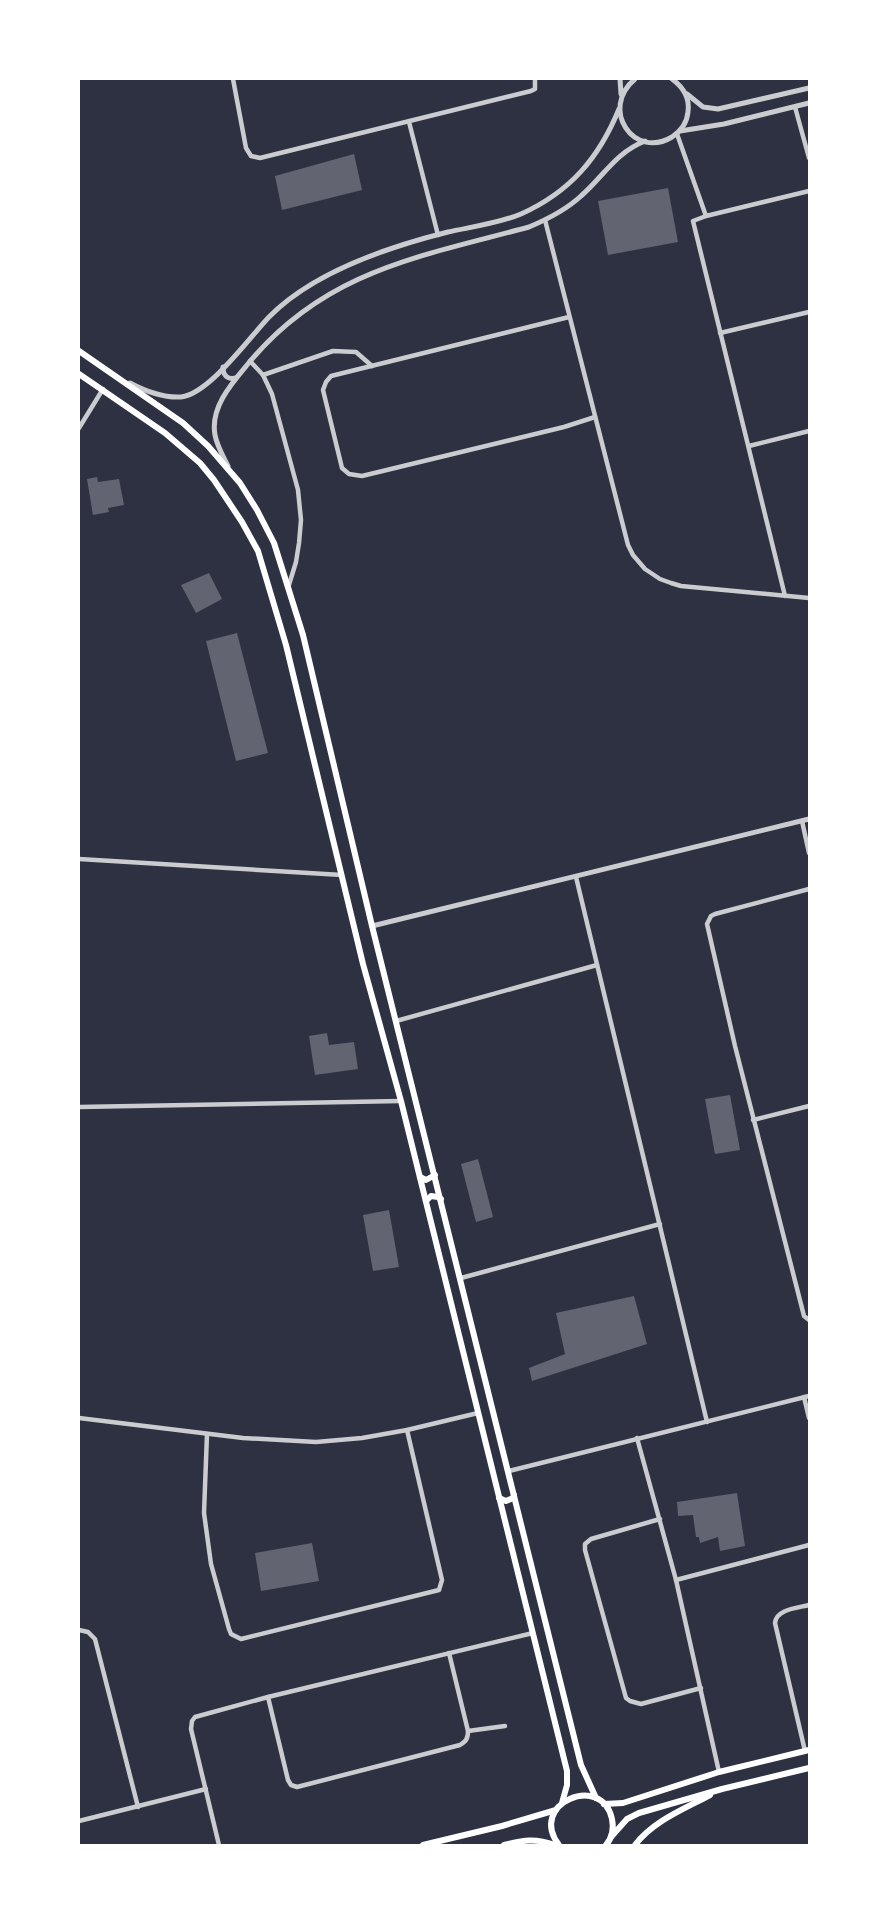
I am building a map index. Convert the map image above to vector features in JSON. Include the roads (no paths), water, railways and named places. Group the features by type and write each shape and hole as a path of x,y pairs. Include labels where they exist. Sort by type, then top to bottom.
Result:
{"main road":[{"path":"79,351 183,422 208,446 231,471 257,510 274,543 314,682 372,926 581,1765 596,1798"},
{"path":"79,374 165,434 200,463 223,494 258,551 286,646 362,964 401,1101 567,1771 567,1785 562,1803"},
{"path":"420,1177 426,1180 435,1175"},
{"path":"426,1201 431,1196 441,1199"},
{"path":"499,1498 506,1501 513,1498 514,1495"},
{"path":"505,1522 514,1517 521,1520"},
{"path":"604,1804 623,1803 720,1772 807,1750"},
{"path":"608,1843 627,1819 640,1813 722,1789 809,1768"},
{"path":"635,1845 655,1825 722,1789"},
{"path":"559,1845 553,1833 552,1825 556,1810 568,1799 582,1795 596,1798 604,1804 612,1816 613,1830 608,1843"},
{"path":"423,1845 502,1826 556,1810"},
{"path":"504,1845 531,1840 539,1840 556,1845"}],"street":[{"path":"232,79 246,148 252,156 260,158 531,91 535,89 535,79"},
{"path":"122,379 144,390 180,397 200,390 270,315 303,290 370,255 520,214 554,195 586,168 607,137 619,109 621,95 620,79"},
{"path":"621,95 627,85 634,79"},
{"path":"672,79 679,83 688,103 685,123 678,133"},
{"path":"685,93 703,107 718,109 809,88"},
{"path":"619,109 621,120 626,130 635,137 645,141 656,142 667,140 678,133 809,104"},
{"path":"795,107 809,158"},
{"path":"409,122 438,235"},
{"path":"678,133 706,216"},
{"path":"231,471 218,445 215,434 214,422 223,396 250,361 285,326 316,302 347,284 385,267 423,254 520,230 545,220 568,207 582,195 625,151 645,141"},
{"path":"785,596 693,221 706,216 809,191"},
{"path":"545,220 628,545 633,555 645,569 660,579 681,586 809,598"},
{"path":"720,333 809,312"},
{"path":"569,317 335,374 328,379 323,390 342,468 354,476 362,476 595,417"},
{"path":"263,375 333,351 356,352 372,366"},
{"path":"250,361 263,375 272,394 298,490 301,520 299,543 296,562 288,588"},
{"path":"223,367 228,378 236,378"},
{"path":"79,428 103,389"},
{"path":"749,446 809,432"},
{"path":"372,926 809,819"},
{"path":"802,821 809,853"},
{"path":"79,859 342,875"},
{"path":"576,877 707,1422"},
{"path":"809,889 715,914 711,916 707,924 753,1120 804,1316 809,1320"},
{"path":"396,1021 597,965"},
{"path":"79,1107 401,1101"},
{"path":"753,1120 809,1106"},
{"path":"461,1278 660,1224"},
{"path":"509,1471 807,1396 809,1418"},
{"path":"79,1418 276,1441 316,1442 362,1438 478,1413"},
{"path":"207,1434 204,1513 208,1550 228,1629 231,1634 241,1639 435,1592 440,1588 442,1580 406,1430"},
{"path":"637,1438 676,1580 720,1772"},
{"path":"660,1519 591,1539 585,1544 585,1550 626,1698 630,1702 640,1704 701,1688"},
{"path":"676,1580 809,1545"},
{"path":"807,1750 775,1623 780,1614 809,1605"},
{"path":"79,1630 88,1632 95,1639 138,1807"},
{"path":"219,1845 191,1729 192,1721 196,1717 268,1697 533,1633"},
{"path":"268,1697 288,1780 294,1787 460,1745 468,1738 468,1731 449,1653"},
{"path":"468,1731 505,1726"},
{"path":"79,1821 206,1789"}]}
